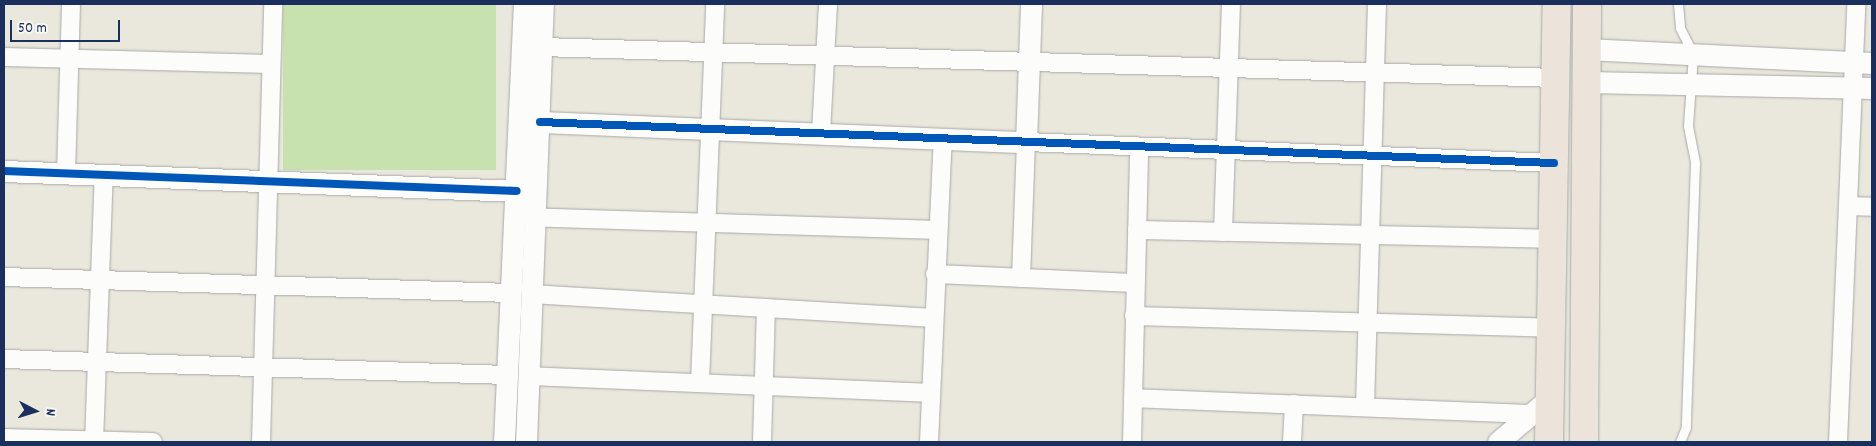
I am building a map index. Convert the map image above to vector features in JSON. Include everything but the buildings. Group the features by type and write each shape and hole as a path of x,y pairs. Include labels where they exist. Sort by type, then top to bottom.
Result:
{"main road":[{"path":"1549,442 1557,4"},
{"path":"1584,442 1587,4"}],"street":[{"path":"66,173 72,4"},
{"path":"261,442 273,4"},
{"path":"524,4 515,217 528,376 526,442"},
{"path":"504,442 507,375 537,217 543,4"},
{"path":"700,383 715,4"},
{"path":"821,133 828,4"},
{"path":"1021,278 1031,4"},
{"path":"1223,232 1231,4"},
{"path":"1365,407 1377,4"},
{"path":"1838,442 1848,206 1863,88 1863,62 1856,4"},
{"path":"542,47 1556,78"},
{"path":"1586,49 1863,62"},
{"path":"4,57 272,64"},
{"path":"1587,82 1692,82 1863,88"},
{"path":"540,122 1554,163"},
{"path":"929,442 935,274 943,139"},
{"path":"1132,442 1139,147"},
{"path":"4,171 517,190"},
{"path":"94,441 104,174"},
{"path":"1848,206 1872,207"},
{"path":"515,217 938,230"},
{"path":"1136,230 1552,239"},
{"path":"935,274 1135,283"},
{"path":"4,277 521,294 933,318"},
{"path":"762,442 762,386 766,308"},
{"path":"1134,316 1551,328"},
{"path":"4,359 507,375"},
{"path":"528,376 930,393"},
{"path":"1133,398 1527,414"},
{"path":"1498,442 1527,414 1550,398"},
{"path":"1292,442 1294,404"},
{"path":"4,438 152,442"}],"lane":[{"path":"1678,4 1680,28 1693,54 1688,126 1695,163 1686,427 1680,442"}],"green space":[{"path":"283,4 496,4 496,170 283,170"}],"cycle path":[{"path":"540,122 1554,163"},
{"path":"4,171 517,191"}]}
